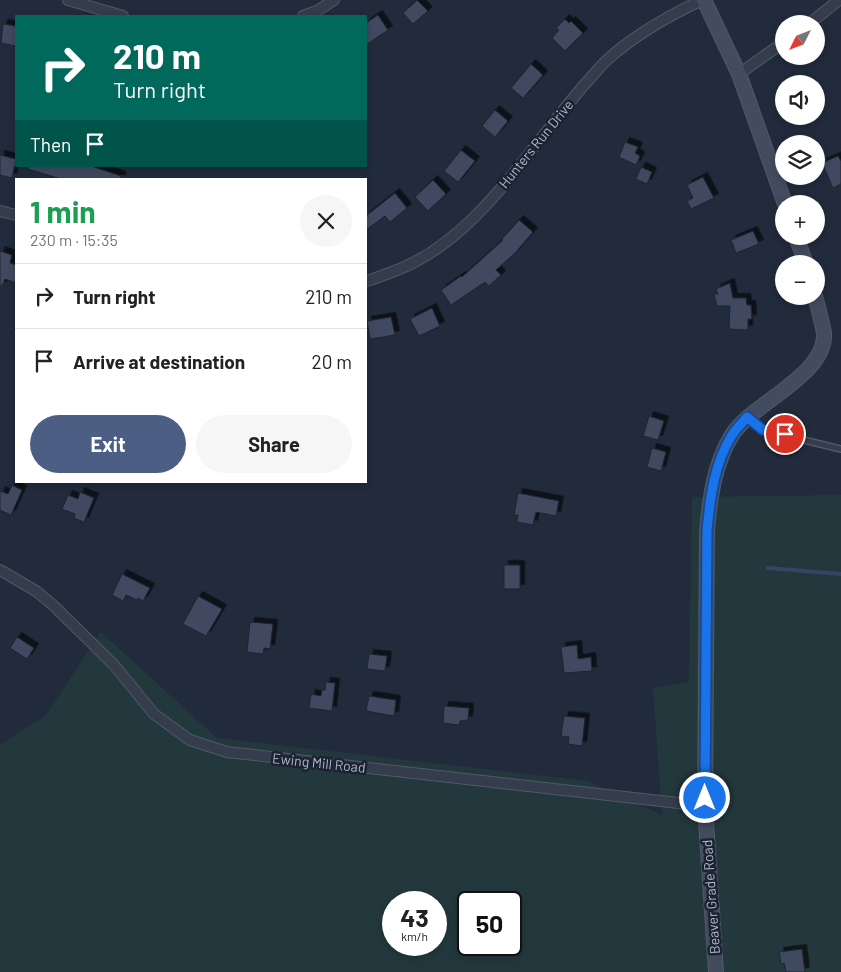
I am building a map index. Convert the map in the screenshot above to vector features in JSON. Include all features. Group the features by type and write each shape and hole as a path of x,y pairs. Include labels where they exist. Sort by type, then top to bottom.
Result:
{"main road":[{"path":"703,0 739,74 782,195"},
{"name":"Beaver Grade Road","path":"716,972 705,806 707,531 710,494 722,455 732,434 747,417 807,372 819,355 824,335 817,305"}],"street":[{"path":"68,0 120,15"},
{"path":"306,15 317,11 334,0"},
{"name":"Hunters Run Drive","path":"367,280 404,268 426,256 450,239 482,209 608,59 659,22 703,0"},
{"path":"820,15 839,0"},
{"path":"739,74 775,48"},
{"path":"0,211 15,215"},
{"name":"Ewing Mill Road","path":"0,570 36,591 54,606 114,665 154,714 190,740 227,752 705,806"}],"lane":[{"path":"747,417 763,430 841,449"}],"green space":[{"path":"841,495 841,972 0,972 0,745 46,715 101,632 217,738 588,781 662,815 653,688 689,682 692,497"}],"building":[{"path":"417,0 428,11 413,24 403,13"},
{"path":"378,15 388,30 367,44 367,22"},
{"path":"565,19 569,23 571,21 583,33 565,51 552,38 559,30 556,28"},
{"path":"3,24 15,26 15,46 1,43"},
{"path":"531,64 543,75 523,98 511,88"},
{"path":"495,110 508,121 495,137 482,126"},
{"path":"625,142 638,147 635,153 640,156 636,165 619,157"},
{"path":"461,150 475,161 458,182 444,171"},
{"path":"0,155 15,159 12,178 0,175"},
{"path":"838,156 841,161 841,184 833,188 825,170 825,162"},
{"path":"28,167 94,167 121,176 121,178 58,178 28,169"},
{"path":"641,167 652,172 647,184 636,179"},
{"path":"703,177 714,198 691,209 687,201 693,198 687,185"},
{"path":"433,180 446,194 428,211 415,197"},
{"path":"395,193 407,208 390,222 385,216 367,229 367,215"},
{"path":"519,220 533,232 515,253 496,270 501,275 489,286 485,282 451,305 441,290 462,277 503,240"},
{"path":"753,231 759,244 736,253 731,240"},
{"path":"0,251 12,255 10,263 15,265 15,283 5,279 2,286 0,286"},
{"path":"730,283 733,298 746,298 747,305 751,305 752,319 748,319 748,330 729,329 730,306 717,306 714,294 718,294 716,289"},
{"path":"432,308 440,326 419,336 410,319"},
{"path":"391,317 395,335 370,339 367,321"},
{"path":"649,416 664,421 658,440 643,436"},
{"path":"652,448 666,452 661,471 647,467"},
{"path":"12,485 22,490 11,515 0,510 0,491 8,494"},
{"path":"80,492 94,498 84,522 74,518 75,514 62,509 68,495 78,499"},
{"path":"518,493 559,501 556,516 536,512 533,525 517,522 518,515 514,515"},
{"path":"504,565 520,565 520,589 504,589"},
{"path":"122,574 150,588 143,601 126,595 123,601 112,595"},
{"path":"198,596 222,609 206,636 183,624"},
{"path":"250,622 273,624 270,649 264,648 263,654 247,652"},
{"path":"17,637 34,648 27,659 10,648"},
{"path":"577,645 578,659 591,657 592,671 564,673 561,647"},
{"path":"369,654 387,656 385,671 367,669"},
{"path":"326,682 335,683 332,711 309,708 311,694 321,696 322,690 325,690"},
{"path":"369,696 396,700 394,716 366,711"},
{"path":"444,706 469,708 468,720 460,721 459,725 443,723"},
{"path":"564,716 585,718 582,746 568,744 569,737 561,736"},
{"path":"802,949 805,972 786,972 784,963 781,964 779,952"}],"waterway":[{"path":"768,568 841,574"}],"route":[{"path":"705,798 707,531 710,494 722,455 732,434 747,417 763,430 785,434"}]}
